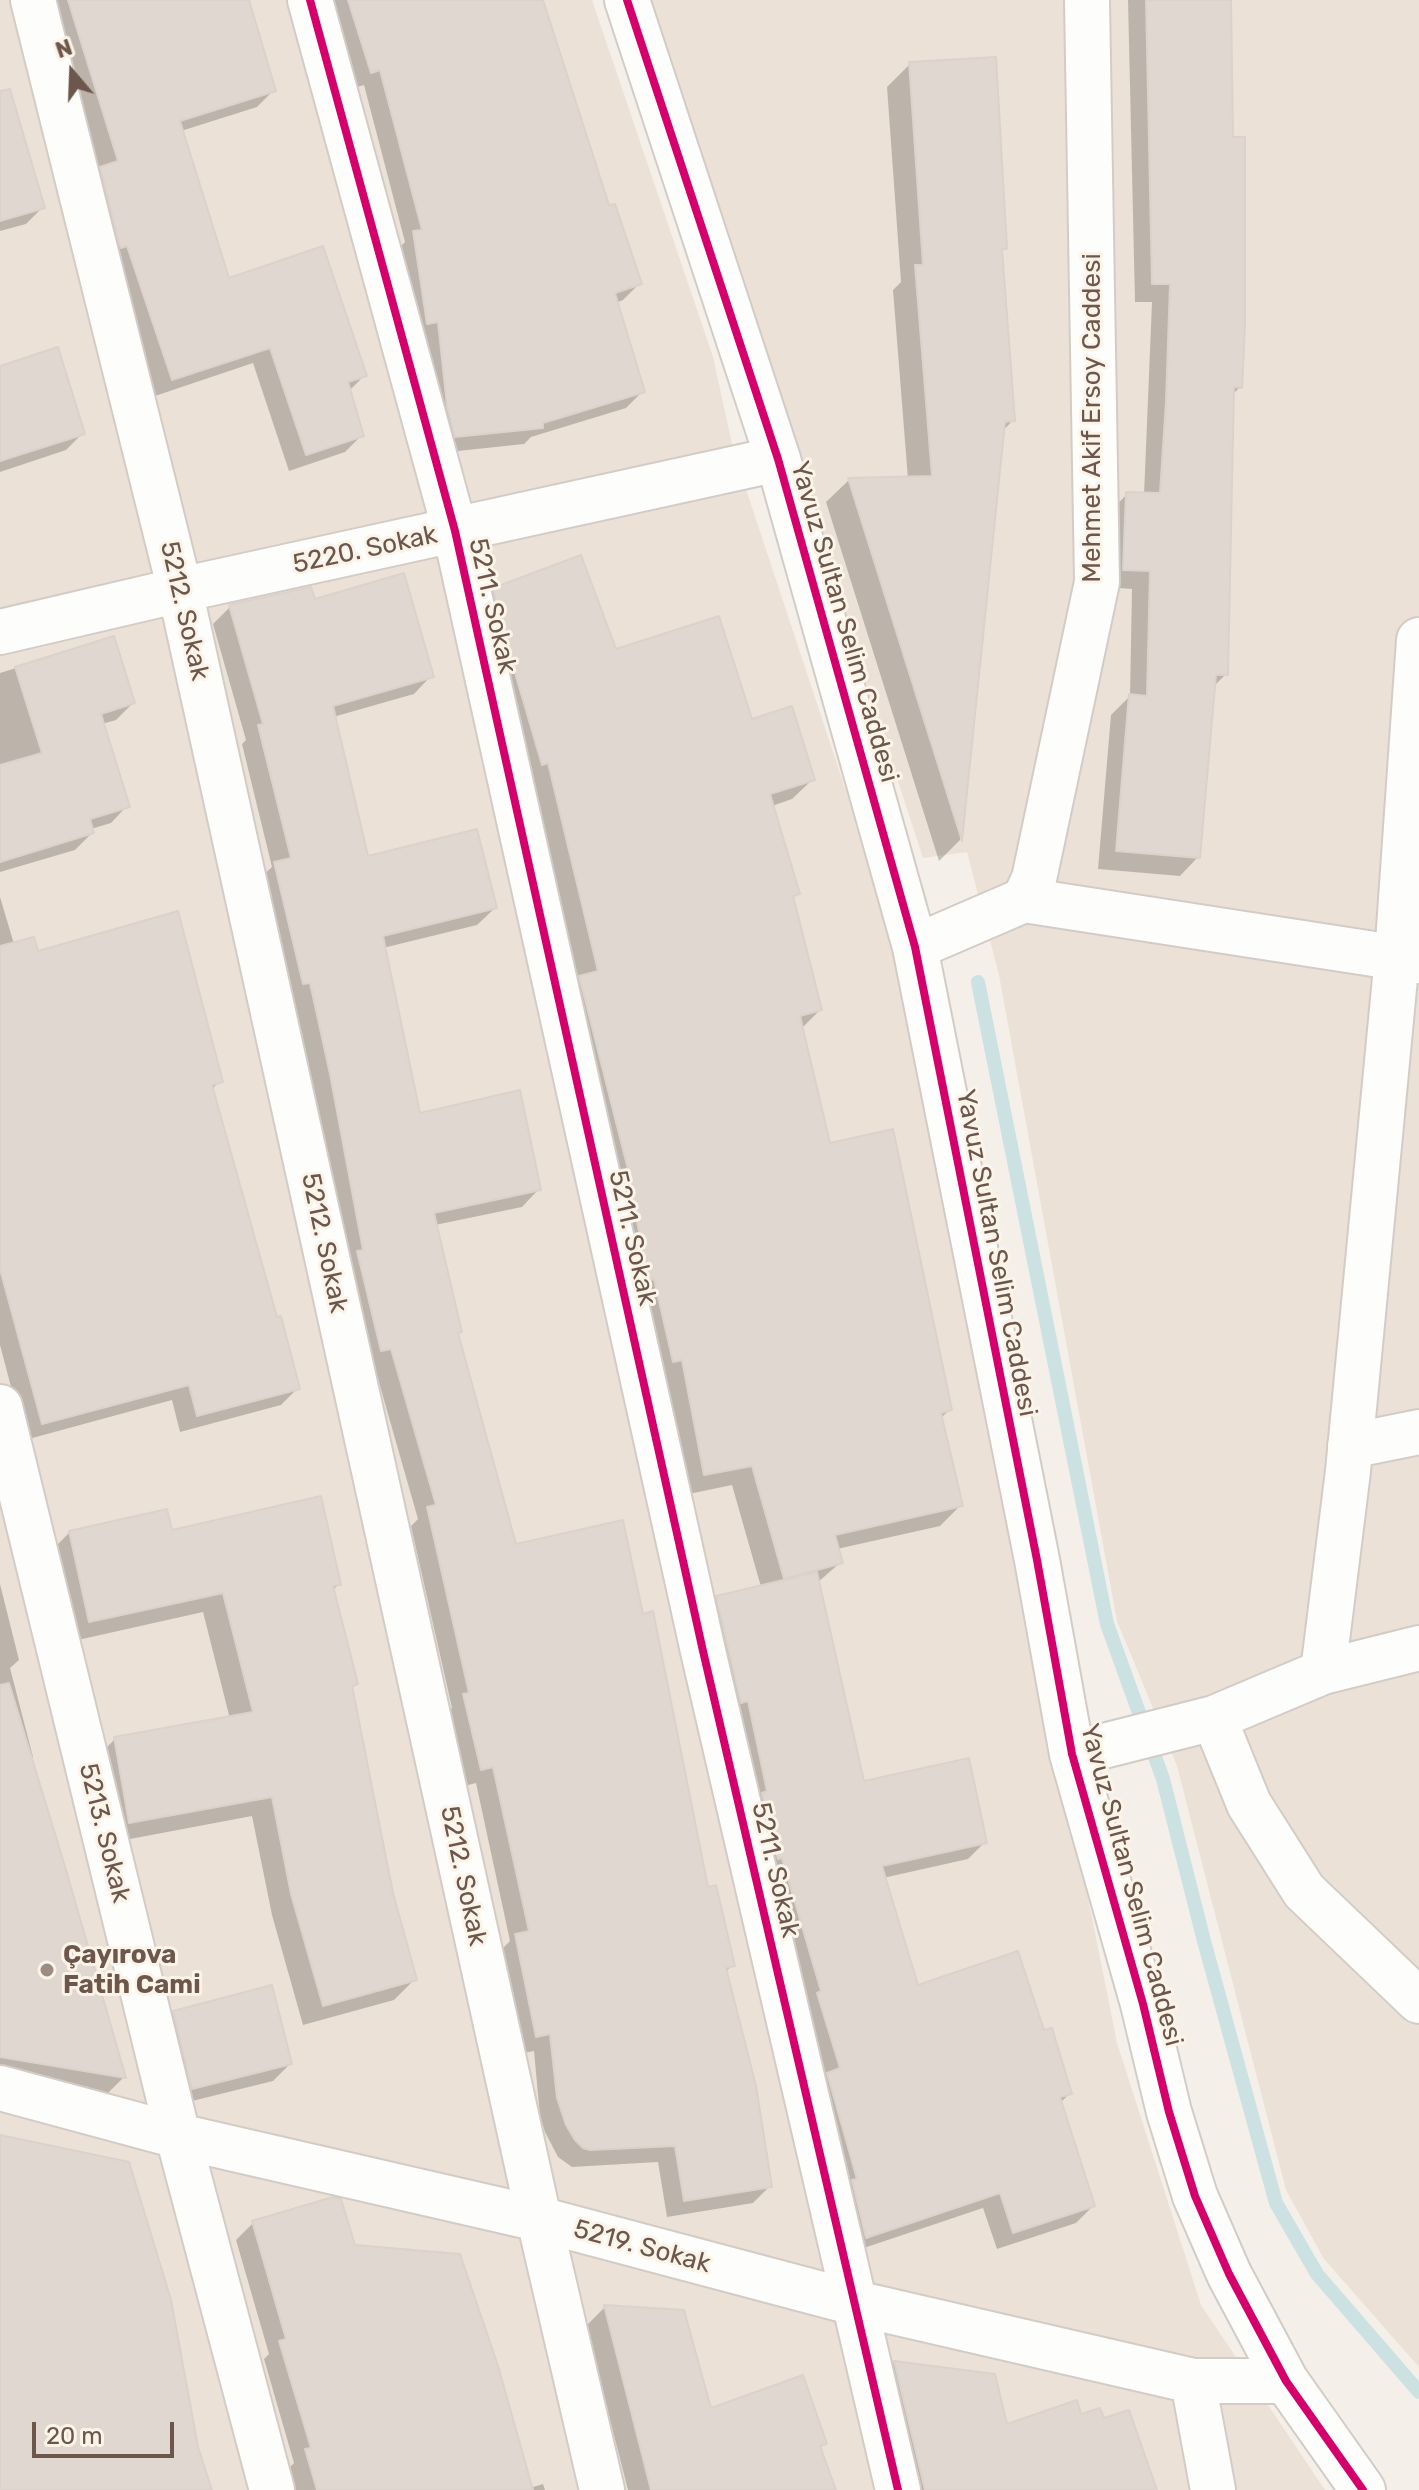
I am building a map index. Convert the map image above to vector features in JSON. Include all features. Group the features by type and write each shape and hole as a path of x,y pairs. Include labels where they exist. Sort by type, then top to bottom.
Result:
{"street":[{"name":"5212. Sokak","path":"33,0 180,590 539,2219 602,2490"},
{"name":"5211. Sokak","path":"310,0 455,531 703,1651 898,2490"},
{"name":"Yavuz Sultan Selim Caddesi","path":"627,0 778,459 915,947 1037,1560 1072,1754 1143,2004 1169,2112 1195,2196 1229,2274 1286,2381 1363,2490"},
{"name":"Mehmet Akif Ersoy Caddesi","path":"1024,900 1034,879 1097,582 1087,0"},
{"name":"5220. Sokak","path":"0,632 778,459"},
{"path":"1323,1672 1408,959 1419,640"},
{"path":"915,947 1024,900 1408,959"},
{"name":"5213. Sokak","path":"0,1407 178,2136 272,2490"},
{"path":"1350,1446 1419,1432"},
{"path":"1072,1754 1196,1722 1323,1672 1419,1648"},
{"path":"1196,1722 1304,1891 1419,2001"},
{"name":"5219. Sokak","path":"0,2088 178,2136 539,2219 855,2303 1193,2381 1286,2381"},
{"path":"1193,2381 1213,2490"}],"shaded area":[{"path":"0,0 592,0 713,357 734,453 900,954 1117,2043 1201,2305 1325,2490 0,2490"},
{"path":"643,0 1419,0 1419,2367 1324,2259 1286,2190 1177,1766 1117,1621 999,975 967,852 923,858"}],"building":[{"path":"68,0 249,0 276,91 180,121 229,278 323,246 367,376 348,382 364,436 306,455 270,348 172,380 127,246 121,248 119,243 100,167 118,161"},
{"path":"348,0 543,0 609,205 615,204 642,284 615,293 645,392 543,423 543,428 455,437 447,406 438,322 427,324 413,231 422,230 380,70 371,73"},
{"path":"1146,0 1231,0 1233,137 1245,137 1245,325 1242,388 1234,387 1228,675 1216,675 1200,858 1116,851 1129,694 1147,696 1150,571 1123,570 1126,492 1160,493 1166,401 1170,284 1152,284"},
{"path":"996,57 1007,249 1002,249 1015,421 1005,422 962,841 848,478 932,476 915,265 923,265 909,62"},
{"path":"10,89 45,208 0,221 0,91"},
{"path":"58,347 85,434 0,461 0,366"},
{"path":"581,555 616,649 719,616 752,719 792,706 815,780 770,794 800,894 793,896 822,1010 800,1016 830,1143 893,1129 952,1410 941,1413 963,1506 835,1535 843,1563 784,1579 752,1466 704,1475 682,1360 673,1362 654,1279 650,1280 629,1186 632,1185 579,976 598,971 548,763 542,765 509,659 493,588"},
{"path":"404,573 434,677 333,706 368,856 477,829 497,908 383,936 420,1113 520,1090 541,1190 434,1213 462,1332 458,1333 516,1544 623,1520 643,1614 653,1611 708,1887 716,1885 735,1966 726,1968 756,2086 772,2187 684,2201 675,2146 583,2148 566,2125 557,2098 550,2034 536,2037 515,1934 529,1931 493,1767 481,1770 463,1694 469,1693 427,1507 436,1505 391,1349 381,1351 357,1251 363,1250 330,1074 310,983 303,984 274,862 291,858 258,725 263,724 229,605 311,587 315,599"},
{"path":"114,636 135,703 101,714 130,807 90,819 94,833 0,862 0,765 42,753 15,667"},
{"path":"178,911 223,1082 212,1085 300,1389 197,1416 189,1385 42,1424 0,1269 0,946 34,937 38,951"},
{"path":"321,1496 341,1585 333,1586 358,1684 352,1686 393,1893 417,1980 323,2006 291,1894 272,1797 129,1823 114,1737 253,1712 223,1593 89,1622 69,1531 167,1509 172,1530"},
{"path":"817,1572 864,1781 969,1758 987,1843 882,1866 918,1985 1018,1951 1044,2030 1052,2028 1072,2094 1060,2097 1095,2206 1013,2233 1000,2193 866,2238 852,2180 857,2179 827,2073 840,2068 782,1858 778,1859 762,1793 767,1791 748,1701 741,1703 716,1596"},
{"name":"Çayırova Fatih Cami","path":"9,1683 126,2078 0,2057 0,1685"},
{"path":"272,1985 292,2064 192,2089 173,2011"},
{"path":"0,2135 129,2162 171,2300 198,2447 212,2490 0,2490"},
{"path":"333,2197 341,2199 355,2245 460,2254 498,2366 533,2490 317,2490 305,2449 311,2448 279,2341 286,2339 252,2221"},
{"path":"604,2305 684,2310 711,2408 803,2375 827,2444 820,2446 836,2490 651,2490"},
{"path":"894,2361 995,2374 1007,2424 1077,2400 1081,2414 1100,2408 1104,2418 1129,2410 1157,2490 925,2490"}],"waterway":[{"path":"978,982 1107,1624 1163,1779 1276,2203 1317,2274 1419,2392"}],"cycle path":[{"path":"310,0 455,531 703,1651 898,2490"},
{"path":"627,0 778,459 915,947 1037,1560 1072,1754 1143,2004 1169,2112 1195,2196 1229,2274 1286,2381 1363,2490"}],"place":[{"name":"Çayırova Fatih Cami","path":"47,1970"}]}
